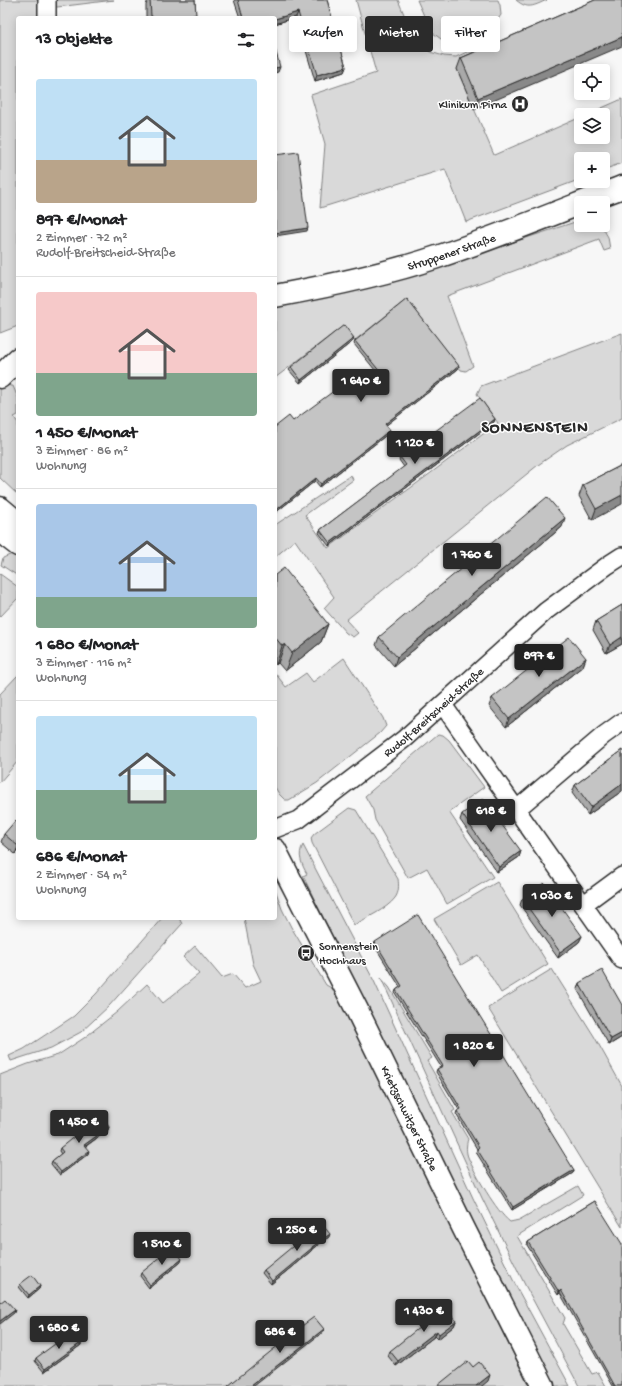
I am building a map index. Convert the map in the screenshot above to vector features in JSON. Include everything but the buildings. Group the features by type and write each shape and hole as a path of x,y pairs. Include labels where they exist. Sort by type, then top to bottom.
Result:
{"main road":[{"name":"Struppener Straße","path":"277,296 370,276 434,258 528,224 622,187"},
{"path":"0,355 16,351"},
{"path":"0,377 16,361"},
{"path":"0,508 16,521"},
{"path":"0,530 16,543"},
{"name":"Krietzschwitzer Straße","path":"277,854 357,1010 463,1227 543,1386"}],"street":[{"path":"47,0 47,16"},
{"name":"Rudolf-Breitscheid-Straße","path":"277,827 298,820 404,739 546,611 622,556"},
{"path":"442,705 517,809 622,960"},
{"path":"517,809 604,735 622,722"},
{"path":"584,904 622,876"}],"shaded area":[{"path":"0,0 114,0 41,9 41,16 16,16 16,327 0,333"},
{"path":"356,0 398,0 405,16 365,16 365,33"},
{"path":"417,0 498,0 501,15 500,16 441,16 441,39 433,33 433,16 424,16"},
{"path":"516,0 547,0 538,4 527,6"},
{"path":"370,52 430,52 444,56 456,57 467,52 475,53 457,69 494,155 574,120 574,144 610,144 610,108 602,108 622,99 622,163 610,167 610,152 574,152 574,182 466,222 445,169 320,208 325,144 311,95 376,73"},
{"path":"574,222 574,232 605,232 608,237 610,249 604,251 599,239 447,296 473,366 466,371 461,370 407,299 354,341 343,326 277,376 277,307 353,290 430,269"},
{"path":"622,333 622,418 567,445 538,465 346,620 358,633 353,637 346,633 324,608 334,597 295,540 277,555 277,524 351,475 353,480 305,515 328,548 498,423 477,394 481,386"},
{"path":"7,383 10,386 13,386 16,393 16,416 14,417 16,420 16,493 0,478 0,388"},
{"path":"12,554 16,557 16,575 1,565 3,558"},
{"path":"0,574 16,586 16,600 0,617"},
{"path":"344,658 383,718 386,726 380,733 317,783 289,800 285,800 277,790 277,676 286,687 306,673 313,682"},
{"path":"16,677 16,763 0,782 0,694"},
{"path":"438,734 443,735 449,740 484,787 449,812 493,877 447,904 427,868 408,878 375,820 373,810 365,796"},
{"path":"349,808 356,810 398,879 399,884 397,894 391,902 382,910 354,925 312,843 311,838 314,834"},
{"path":"303,845 374,981 473,1198 518,1290 570,1386 553,1386 303,876 307,874 300,856"},
{"path":"497,882 548,964 501,993 478,955 461,965 434,919"},
{"path":"277,895 291,927 326,985 335,990 529,1386 0,1386 0,1075 28,1064 58,1055 84,1038 117,1012 147,984 163,1003 199,974 183,957 195,946 222,978 233,974 245,988 261,981 253,964 244,920 277,920"},
{"path":"160,920 180,920 182,924 109,1006 81,1032 51,1048 11,1061 9,1056 24,1049 74,1016 96,994"},
{"path":"552,969 594,1036 622,1086 622,1227 488,1008"},
{"path":"381,978 389,987 432,1058 427,1061 455,1110 452,1112 468,1139 467,1153 471,1164 486,1192 504,1217 510,1222 519,1220 578,1186 583,1195 517,1236 565,1318 563,1324 592,1374 598,1372 606,1386 579,1386 525,1285 482,1198"}],"place":[{"name":"Klinikum Pirna","path":"520,104"},
{"name":"Sonnenstein Hochhaus","path":"306,953"}],"district":[{"name":"SONNENSTEIN","path":"535,426"}]}
